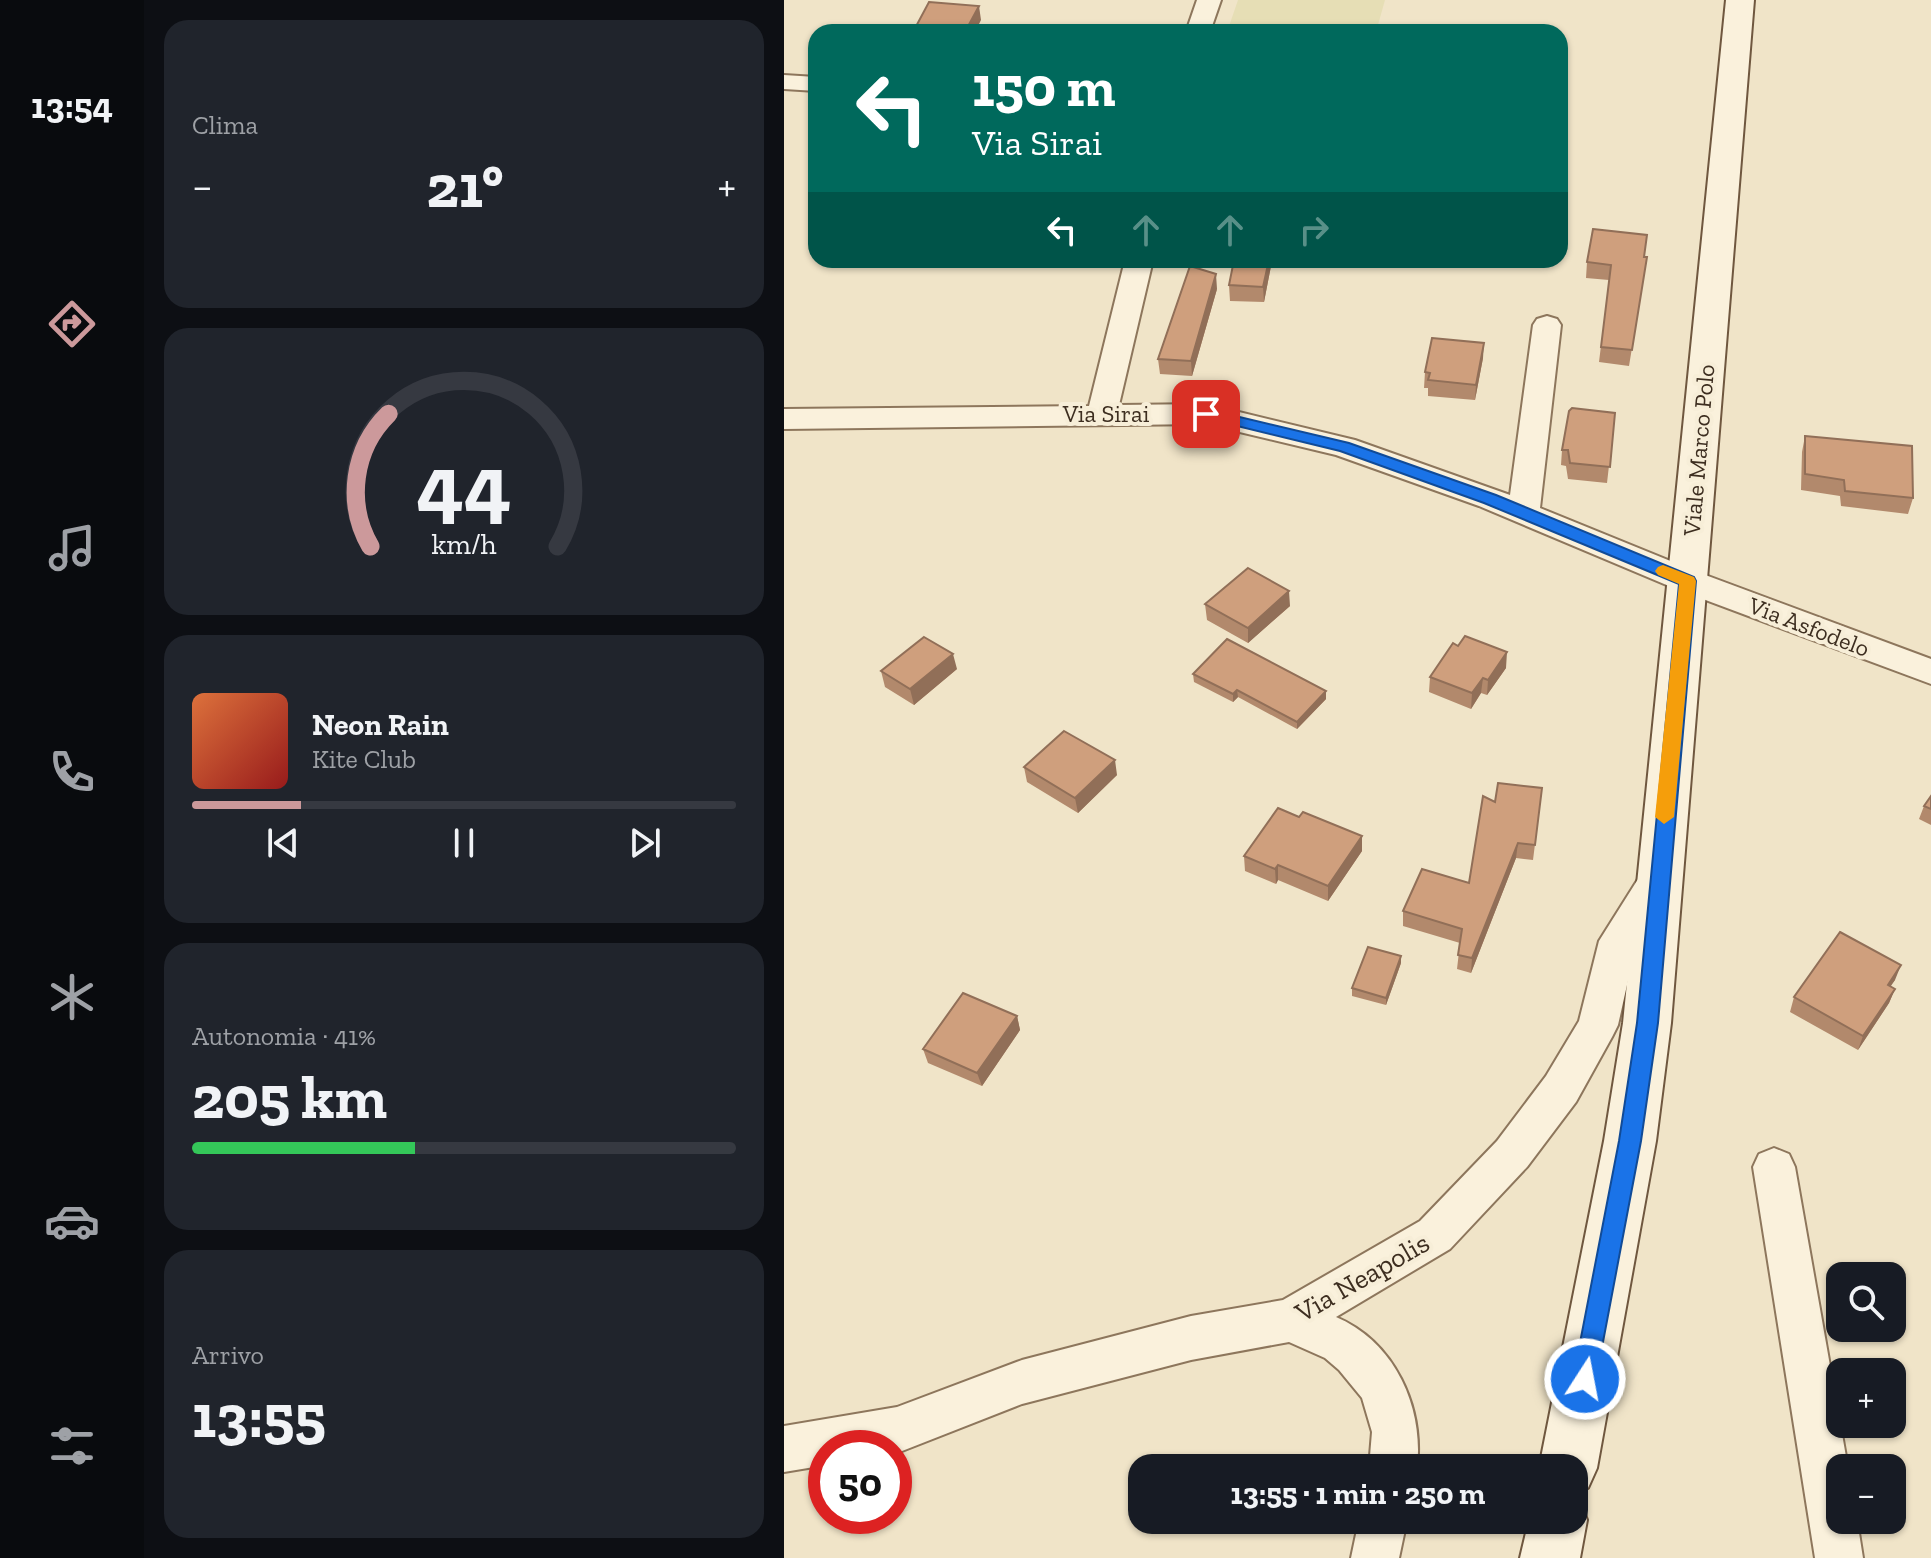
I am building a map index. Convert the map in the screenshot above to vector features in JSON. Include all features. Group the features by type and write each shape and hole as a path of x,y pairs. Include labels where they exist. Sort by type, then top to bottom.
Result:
{"main road":[{"name":"Viale Marco Polo","path":"1571,1454 1630,1141 1647,1023 1740,0"},
{"path":"1550,1558 1555,1534"}],"street":[{"path":"1201,24 1209,0"},
{"path":"784,82 808,84"},
{"path":"1102,414 1137,268"},
{"path":"1524,513 1547,325"},
{"name":"Via Sirai","path":"784,419 1206,414 1344,447 1524,513 1688,581"},
{"name":"Via Asfodelo","path":"1688,581 1931,672"},
{"name":"Via Neapolis","path":"784,1449 897,1430 1022,1382 1191,1338 1290,1320 1435,1235 1512,1154 1561,1089 1598,1025 1618,941 1658,879"},
{"path":"1774,1167 1839,1558"},
{"path":"1290,1320 1341,1343 1374,1374 1394,1418 1396,1454"},
{"path":"1375,1558 1380,1534"}],"shaded area":[{"path":"1238,0 1385,0 1378,24 1230,24"}],"building":[{"path":"929,2 979,6 969,24 917,24"},
{"path":"1593,229 1647,235 1644,257 1647,257 1632,350 1601,347 1611,265 1587,262"},
{"path":"1189,268 1216,274 1191,361 1158,359"},
{"path":"1232,268 1267,268 1263,287 1229,285"},
{"path":"1432,338 1484,343 1476,385 1428,380 1430,373 1425,372"},
{"path":"1572,408 1615,413 1610,467 1570,463 1568,450 1562,450"},
{"path":"1805,436 1912,446 1913,498 1845,491 1844,480 1805,474"},
{"path":"1248,568 1289,591 1248,628 1205,604"},
{"path":"1465,636 1507,652 1488,680 1483,678 1472,693 1430,677 1453,643 1458,646"},
{"path":"924,637 953,654 910,689 881,671"},
{"path":"1227,639 1326,691 1297,722 1237,690 1233,694 1193,674"},
{"path":"1064,731 1115,760 1075,798 1024,767"},
{"path":"1498,783 1542,788 1535,845 1518,843 1472,958 1458,955 1462,929 1403,911 1422,869 1469,883 1483,796 1495,802"},
{"path":"1931,796 1931,809 1924,806"},
{"path":"1278,808 1299,817 1303,812 1362,836 1328,886 1278,865 1275,869 1244,856"},
{"path":"1840,932 1901,965 1888,985 1895,989 1863,1036 1794,997"},
{"path":"1368,947 1401,956 1386,998 1352,988"},
{"path":"963,993 1017,1016 977,1073 923,1049"}],"slow traffic":[{"path":"1663,571 1688,581 1664,817"}],"route":[{"path":"1206,414 1344,447 1490,499 1688,581 1647,1023 1630,1141 1585,1379"}]}
